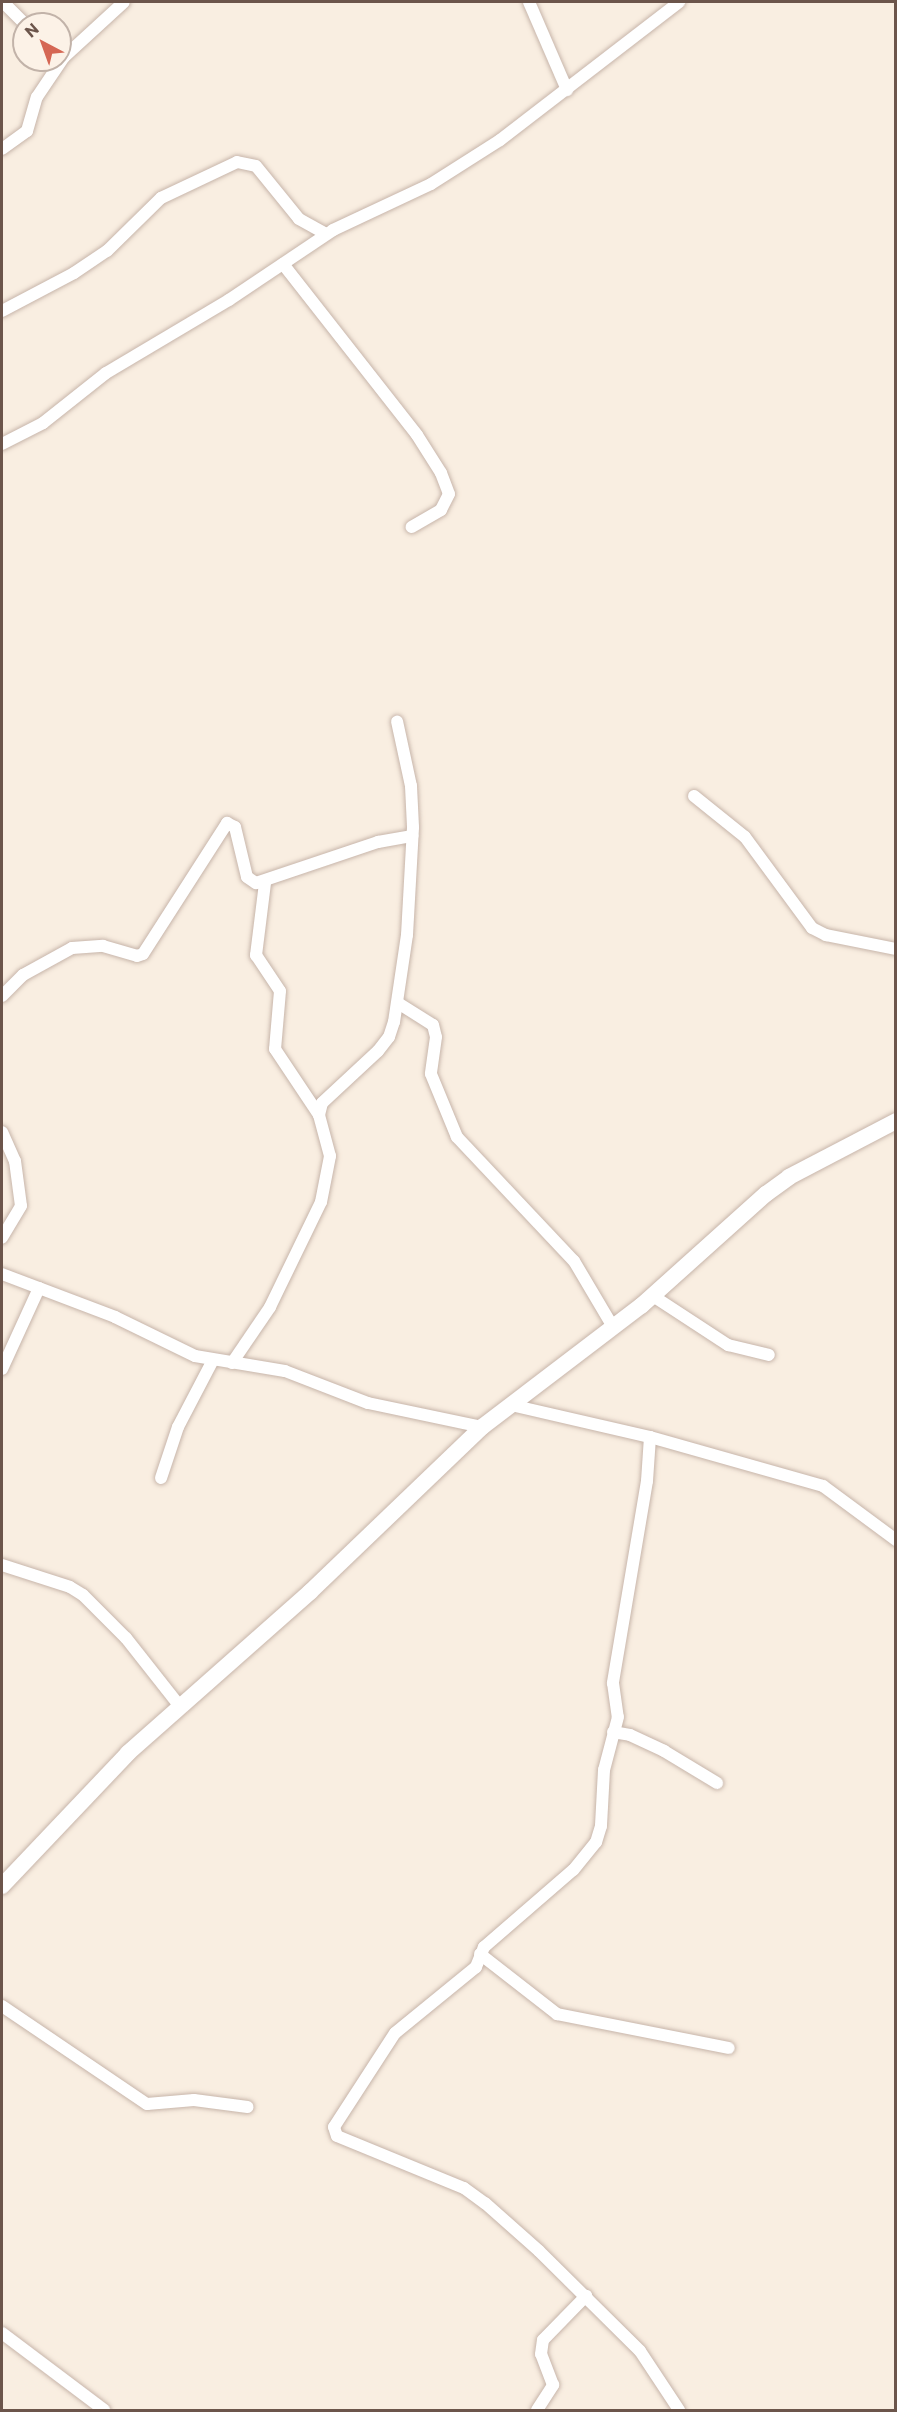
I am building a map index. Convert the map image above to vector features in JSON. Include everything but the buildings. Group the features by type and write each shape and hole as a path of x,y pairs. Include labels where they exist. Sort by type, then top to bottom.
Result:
{"main road":[{"path":"2,1886 179,1705 310,1592 482,1427 653,1296 773,1188 896,1121"}],"street":[{"path":"72,48 124,2"},
{"path":"529,2 567,90"},
{"path":"2,444 43,423 106,373 283,264 326,234 431,184 500,140 679,2"},
{"path":"2,149 27,131 37,97 50,72"},
{"path":"2,311 74,273 107,252 161,198 237,162 256,166 299,219 326,234"},
{"path":"283,264 417,435 441,473 449,494 441,510 412,527"},
{"path":"319,1115 322,1103 389,1037 398,1003 407,935 412,836 411,786 398,721"},
{"path":"694,796 745,837 812,928 825,935 896,950"},
{"path":"2,996 23,975 72,948 104,946 137,956 143,954 227,823 235,827 249,880 265,883 370,844 412,836"},
{"path":"232,1363 286,1279 321,1202 330,1156 319,1115 275,1049 280,991 256,955 265,883"},
{"path":"398,1003 433,1025 436,1037 431,1074 457,1137 574,1261 613,1327"},
{"path":"2,1132 15,1161 21,1206 2,1238"},
{"path":"2,1274 115,1317 212,1362 285,1371 368,1403 482,1427"},
{"path":"2,1369 39,1288"},
{"path":"653,1296 728,1345 769,1355"},
{"path":"160,1478 178,1427 212,1362"},
{"path":"512,1405 650,1437 823,1486 896,1540"},
{"path":"650,1437 647,1481 613,1683 618,1717 604,1770 602,1826 596,1842 573,1870 480,1954 476,1967 386,2044 334,2127 337,2136 355,2145 464,2188 517,2230 640,2351 679,2410"},
{"path":"2,1565 70,1587 82,1595 126,1638 179,1705"},
{"path":"613,1732 630,1735 664,1751 717,1784"},
{"path":"480,1954 557,2014 729,2048"},
{"path":"2,2006 147,2104 194,2100 248,2107"},
{"path":"537,2410 553,2385 542,2354 543,2340 586,2296"},
{"path":"2,2333 104,2410"}]}
